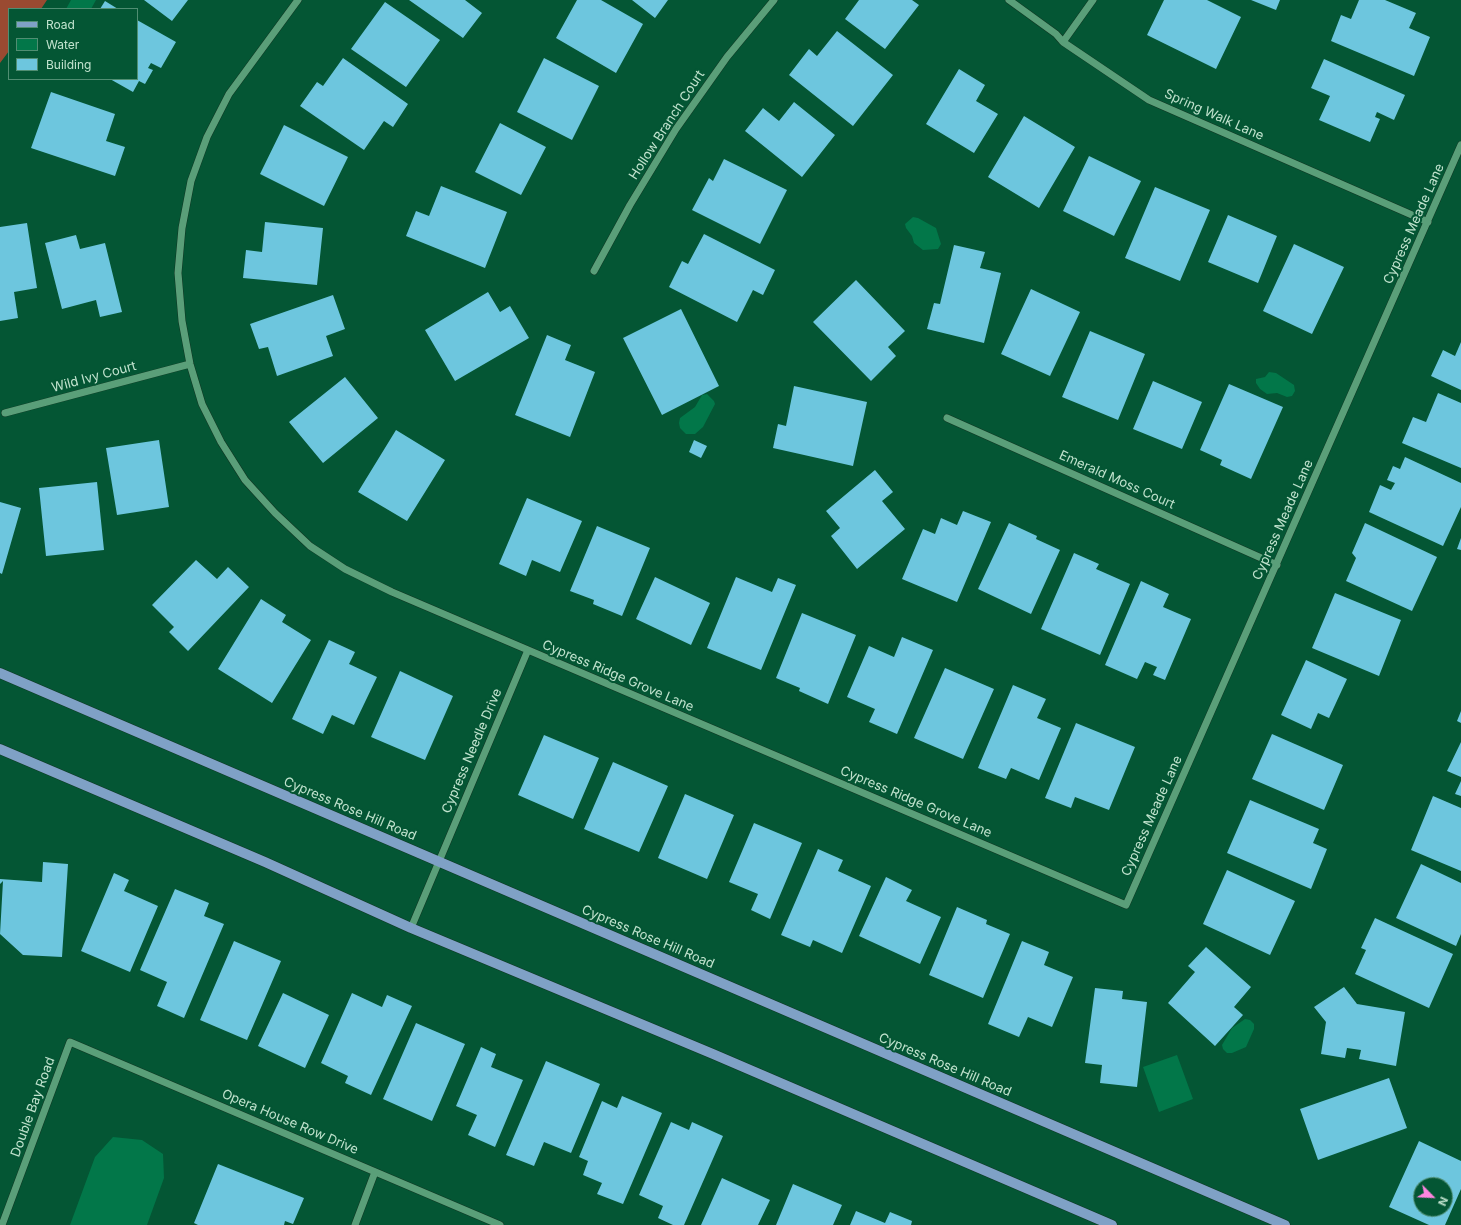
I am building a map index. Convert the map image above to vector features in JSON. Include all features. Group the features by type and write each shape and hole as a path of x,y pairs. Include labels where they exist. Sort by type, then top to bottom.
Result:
{"main road":[{"name":"Cypress Rose Hill Road","path":"0,673 1285,1225"},
{"path":"0,749 265,862 410,928 706,1051 1112,1225"}],"street":[{"name":"Cypress Ridge Grove Lane","path":"298,0 229,94 207,137 191,181 182,228 178,273 182,321 190,364 202,404 221,442 245,480 275,513 310,546 346,569 528,650 1126,905"},
{"name":"Hollow Branch Court","path":"594,271 630,205 676,129 727,57 774,0"},
{"name":"Spring Walk Lane","path":"1009,0 1056,34 1063,42 1149,100 1428,222"},
{"path":"1063,42 1093,0"},
{"name":"Cypress Meade Lane","path":"1126,905 1461,145"},
{"name":"Wild Ivy Court","path":"5,413 190,364"},
{"name":"Emerald Moss Court","path":"947,418 1277,565"},
{"name":"Cypress Needle Drive","path":"410,928 528,650"},
{"name":"Opera House Row Drive","path":"70,1042 500,1225"},
{"name":"Double Bay Road","path":"2,1225 70,1042"},
{"path":"355,1225 375,1172"}],"shaded area":[{"path":"0,0 47,0 42,8 8,8 8,52 0,63"}],"water":[{"path":"71,0 96,0 92,8 67,8"},
{"path":"913,217 918,218 936,228 941,244 938,249 923,250 914,243 905,224"},
{"path":"1269,372 1276,373 1294,385 1295,391 1292,396 1287,397 1277,393 1267,394 1260,389 1256,383 1256,379 1265,377"},
{"path":"707,394 715,404 703,427 695,434 686,434 680,428 680,418 695,407 702,395"},
{"path":"1245,1019 1250,1020 1254,1024 1254,1029 1246,1047 1232,1053 1227,1053 1223,1049 1222,1045 1232,1028"},
{"path":"1177,1055 1193,1099 1159,1112 1143,1067"},
{"path":"113,1137 142,1140 163,1154 164,1178 147,1225 70,1225 95,1157"}],"building":[{"path":"144,0 188,0 172,21"},
{"path":"409,0 465,0 482,13 463,38"},
{"path":"577,0 601,0 643,24 616,73 556,38"},
{"path":"632,0 668,0 655,18"},
{"path":"859,0 912,0 919,5 885,49 845,19"},
{"path":"1164,0 1207,0 1241,17 1216,69 1147,35"},
{"path":"1251,0 1280,0 1276,10"},
{"path":"1359,0 1385,0 1416,13 1409,28 1430,37 1414,76 1331,41 1341,15 1351,19"},
{"path":"105,1 116,8 101,8"},
{"path":"385,2 440,40 406,87 351,49"},
{"path":"138,21 176,42 161,68 151,63 148,68 153,70 145,84 139,81 133,92 112,80 138,80"},
{"path":"837,31 893,75 853,126 789,75 809,49 817,56"},
{"path":"343,58 408,104 393,127 384,121 364,150 300,106 317,82 323,86"},
{"path":"544,58 599,86 572,140 517,112"},
{"path":"1324,59 1405,95 1394,120 1377,112 1375,117 1380,119 1370,142 1319,120 1330,96 1311,88"},
{"path":"959,69 985,85 976,101 998,114 974,153 926,124"},
{"path":"51,92 115,114 106,141 125,147 115,176 31,148"},
{"path":"794,102 835,135 802,177 745,131 763,108 779,121"},
{"path":"1024,116 1075,147 1039,208 988,177"},
{"path":"500,123 546,147 521,195 475,172"},
{"path":"284,125 348,157 324,206 260,174"},
{"path":"1089,156 1141,181 1114,236 1063,211"},
{"path":"724,159 787,190 760,244 692,210 709,178 713,181"},
{"path":"441,186 507,212 485,268 406,236 416,211 429,216"},
{"path":"1155,187 1210,210 1180,281 1125,258"},
{"path":"1228,215 1277,236 1258,283 1208,262"},
{"path":"265,222 323,228 317,285 243,278 246,250 262,252"},
{"path":"27,223 37,288 14,292 18,318 0,321 0,227"},
{"path":"704,234 775,270 763,295 753,290 737,322 669,287 682,261 688,264"},
{"path":"76,235 80,249 105,243 122,312 100,317 96,300 62,309 45,243"},
{"path":"1294,244 1344,267 1312,334 1263,311"},
{"path":"954,245 985,252 980,268 1001,273 984,343 927,329 934,303 940,304"},
{"path":"856,280 905,331 888,347 896,356 871,381 813,322"},
{"path":"1031,289 1080,312 1050,376 1001,354"},
{"path":"488,292 500,312 510,306 529,338 455,381 425,330"},
{"path":"333,295 345,329 326,336 333,356 277,376 268,347 259,349 250,324"},
{"path":"681,309 719,386 662,415 623,338"},
{"path":"1090,331 1145,354 1118,420 1062,397"},
{"path":"547,335 571,345 565,360 595,372 570,437 515,415"},
{"path":"1461,342 1461,390 1431,376 1443,350 1455,356"},
{"path":"345,377 378,418 323,463 289,422"},
{"path":"1153,381 1202,402 1182,449 1133,429"},
{"path":"1229,384 1283,407 1251,479 1220,465 1222,460 1200,450"},
{"path":"794,386 867,402 853,466 773,448 778,424 786,426"},
{"path":"1438,393 1461,403 1461,468 1402,443 1413,417 1426,422"},
{"path":"396,430 445,460 407,521 358,492"},
{"path":"159,440 169,507 117,515 106,448"},
{"path":"694,440 707,446 701,458 689,452"},
{"path":"1405,457 1461,483 1461,507 1443,546 1369,512 1380,485 1391,490 1395,483 1387,480 1393,466 1400,469"},
{"path":"875,470 893,492 882,501 905,529 857,569 831,536 840,528 826,511"},
{"path":"97,482 104,550 46,556 39,488"},
{"path":"527,498 582,521 560,572 532,560 526,576 499,564"},
{"path":"0,502 21,508 2,574 0,573"},
{"path":"963,511 991,522 957,602 902,579 923,529 935,534 941,518 957,525"},
{"path":"1009,523 1037,536 1036,539 1060,550 1031,614 978,589"},
{"path":"1365,523 1437,557 1412,611 1346,581 1356,558 1352,553"},
{"path":"597,526 650,548 622,616 593,604 594,600 570,591"},
{"path":"1461,538 1461,550 1457,549"},
{"path":"1074,553 1099,564 1096,569 1130,584 1100,655 1041,629"},
{"path":"196,560 217,579 228,567 249,587 188,651 169,632 174,627 152,605"},
{"path":"655,577 710,603 691,645 636,619"},
{"path":"736,577 772,592 778,578 796,585 761,670 707,648"},
{"path":"1141,581 1169,594 1163,607 1191,619 1165,680 1153,675 1157,667 1145,662 1137,679 1105,665"},
{"path":"1335,593 1401,620 1379,676 1312,648"},
{"path":"261,599 286,615 282,622 311,640 272,703 218,669"},
{"path":"802,613 856,635 828,704 799,691 800,688 776,678"},
{"path":"902,637 933,650 897,734 869,722 875,709 847,697 869,646 894,657"},
{"path":"329,640 355,652 349,664 377,677 354,725 332,715 323,734 292,719"},
{"path":"1306,660 1347,679 1329,718 1318,713 1311,729 1281,715"},
{"path":"945,668 994,689 963,759 914,738"},
{"path":"400,671 453,696 425,760 371,737"},
{"path":"1013,685 1046,699 1037,718 1061,728 1039,780 1011,768 1006,779 978,768"},
{"path":"1461,711 1461,723 1457,721"},
{"path":"1076,723 1135,747 1109,810 1075,797 1071,808 1045,798"},
{"path":"1272,734 1343,765 1324,810 1252,779"},
{"path":"544,735 599,758 573,819 518,795"},
{"path":"1461,742 1461,777 1447,771"},
{"path":"613,762 668,786 639,852 584,829"},
{"path":"1461,781 1461,796 1455,794"},
{"path":"685,794 734,815 707,879 658,858"},
{"path":"1433,796 1461,808 1461,871 1411,850"},
{"path":"1250,800 1319,829 1313,843 1327,849 1311,889 1227,853"},
{"path":"754,823 802,843 770,919 751,910 758,894 729,882"},
{"path":"818,849 843,860 838,871 871,886 842,953 813,940 810,947 781,935"},
{"path":"43,862 68,864 62,957 23,955 0,934 3,881 0,884 0,879 42,882"},
{"path":"1421,864 1461,883 1461,934 1456,946 1396,918"},
{"path":"1227,870 1295,901 1270,955 1203,924"},
{"path":"114,873 129,880 124,891 158,906 130,972 81,951"},
{"path":"886,877 912,890 906,901 941,917 920,964 859,936"},
{"path":"175,889 209,903 204,916 224,924 184,1018 157,1006 167,982 140,970"},
{"path":"957,907 987,920 986,924 1010,934 983,998 929,975"},
{"path":"1375,918 1453,954 1429,1008 1355,974 1366,950 1361,948"},
{"path":"234,941 281,961 247,1040 200,1020"},
{"path":"1022,941 1049,952 1044,965 1073,977 1052,1027 1028,1017 1019,1037 988,1024"},
{"path":"1206,947 1251,987 1234,1007 1243,1015 1215,1046 1168,1003 1195,972 1188,966"},
{"path":"1344,987 1357,1004 1405,1012 1396,1066 1359,1059 1361,1050 1347,1048 1345,1058 1321,1054 1326,1022 1314,1007"},
{"path":"1095,988 1123,991 1122,999 1147,1002 1137,1087 1100,1083 1102,1065 1085,1063"},
{"path":"283,993 329,1015 305,1068 258,1046"},
{"path":"352,993 382,1007 387,995 412,1006 371,1095 345,1083 348,1076 321,1063"},
{"path":"416,1023 465,1044 432,1121 383,1099"},
{"path":"481,1047 496,1054 491,1067 523,1080 495,1147 468,1135 477,1115 456,1106"},
{"path":"546,1061 600,1084 571,1153 544,1142 534,1166 506,1155"},
{"path":"1389,1078 1407,1128 1318,1160 1300,1109"},
{"path":"622,1096 662,1113 623,1204 597,1194 602,1183 583,1175 588,1161 579,1157 602,1101 617,1108"},
{"path":"671,1122 689,1130 692,1122 723,1136 684,1225 673,1225 658,1218 663,1206 639,1195"},
{"path":"1419,1141 1461,1161 1461,1189 1453,1207 1453,1177 1413,1177 1413,1217 1449,1217 1445,1225 1429,1225 1389,1207"},
{"path":"218,1164 304,1198 293,1224 285,1221 284,1225 198,1225 194,1223"},
{"path":"722,1178 770,1200 758,1225 701,1225"},
{"path":"793,1184 842,1205 833,1225 776,1225"},
{"path":"856,1211 885,1223 890,1212 912,1221 911,1225 850,1225"}]}
